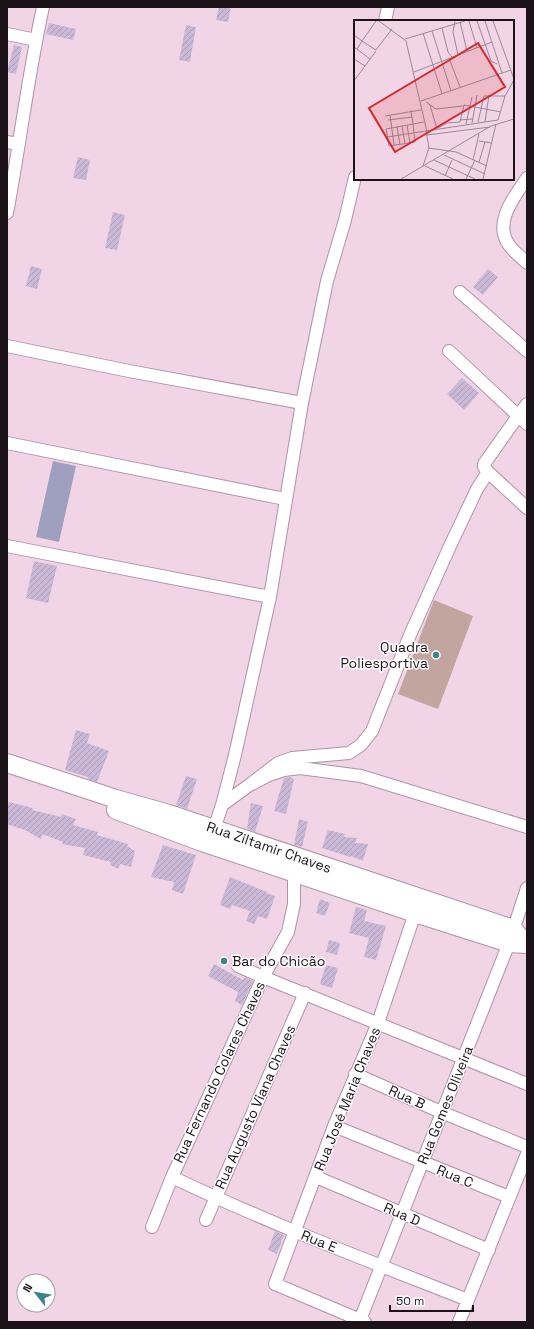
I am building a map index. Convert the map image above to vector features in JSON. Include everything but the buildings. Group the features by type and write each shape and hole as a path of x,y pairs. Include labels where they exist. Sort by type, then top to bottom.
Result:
{"street":[{"path":"7,213 42,7"},
{"path":"385,20 388,7"},
{"path":"7,34 36,40"},
{"path":"7,142 19,144"},
{"path":"214,829 235,755 270,597 302,403 327,281 345,220 354,180"},
{"path":"526,183 508,207 503,220 503,228 509,246 527,263"},
{"path":"460,292 527,351"},
{"path":"7,346 128,371 302,403"},
{"path":"449,350 527,424"},
{"path":"527,404 485,461 484,467 527,508"},
{"path":"7,443 286,499"},
{"path":"222,805 278,763 292,758 349,753 361,745 372,730 410,635 450,546 477,490 488,472"},
{"path":"7,546 270,597"},
{"name":"Rua Ziltamir Chaves","path":"7,763 116,799 294,872 415,914 518,940"},
{"path":"248,786 269,775 284,770 300,768 361,776 527,827"},
{"name":"Rua Ziltamir Chaves","path":"7,773 93,801 167,821 214,829 518,940"},
{"name":"Rua Fernando Colares Chaves","path":"152,1227 172,1177 263,977 288,932 294,904 294,872"},
{"name":"Rua Gomes Oliveira","path":"363,1321 381,1266 441,1112 518,940 527,888"},
{"name":"Rua José Maria Chaves","path":"363,1321 275,1284 334,1126 378,1023 415,914"},
{"path":"238,966 527,1084"},
{"name":"Rua Augusto Viana Chaves","path":"206,1220 305,993"},
{"name":"Rua B","path":"355,1074 441,1112 527,1146"},
{"name":"Rua C","path":"334,1126 509,1197"},
{"path":"459,1322 527,1154"},
{"name":"Rua E","path":"172,1177 215,1198 294,1231 468,1300"},
{"name":"Rua D","path":"316,1177 489,1250"}],"shaded area":[{"name":"Quadra Poliesportiva","path":"434,600 473,616 438,709 398,694"}],"water":[{"path":"53,461 76,466 59,542 36,537"}],"place":[{"name":"Quadra Poliesportiva","path":"436,655"},
{"name":"Bar do Chicão","path":"224,961"}]}
